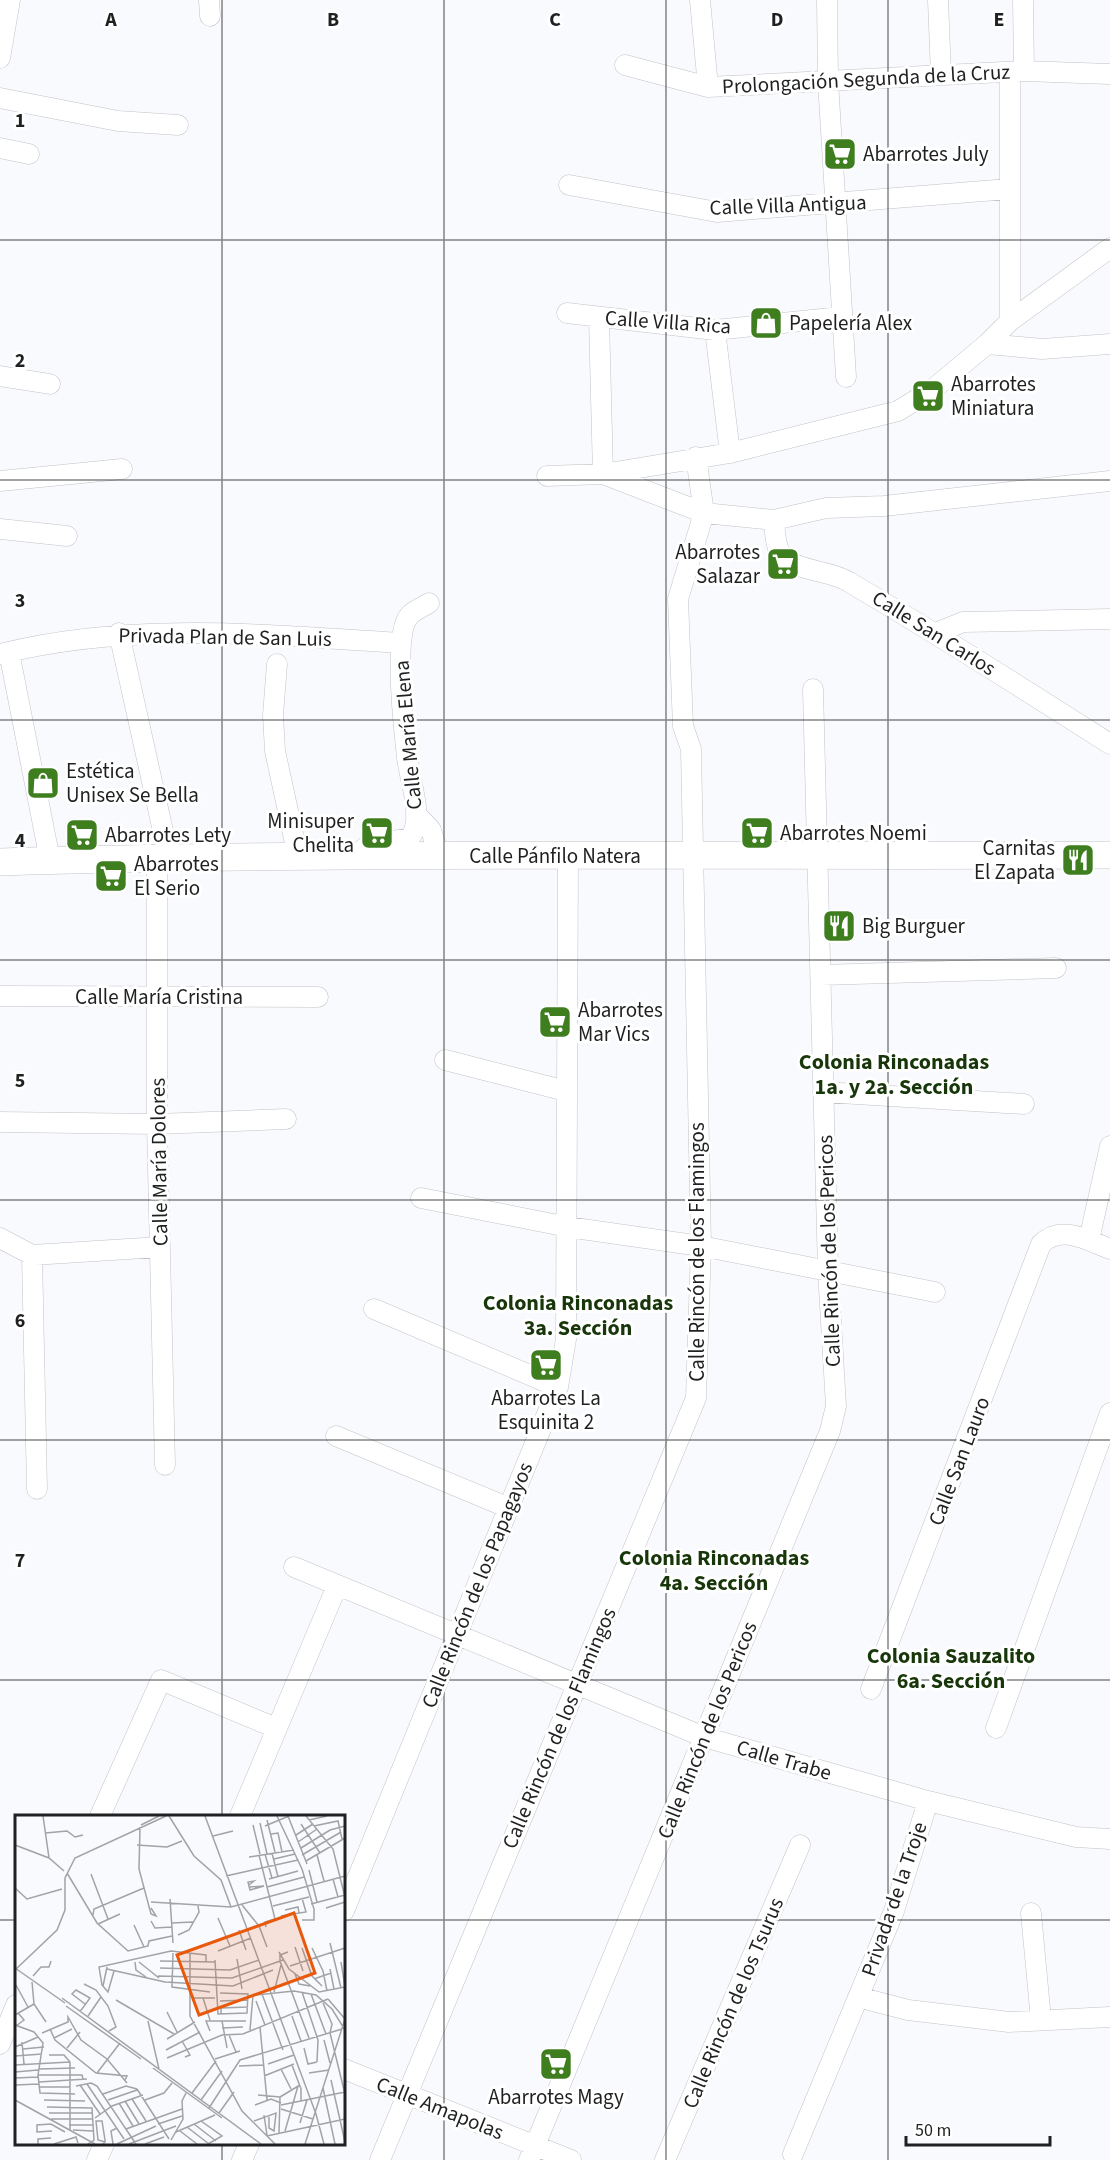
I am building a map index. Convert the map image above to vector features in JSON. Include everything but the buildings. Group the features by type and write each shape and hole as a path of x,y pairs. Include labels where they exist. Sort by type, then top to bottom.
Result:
{"main road":[{"name":"Calle Pánfilo Natera","path":"0,862 298,856 568,854 693,857 1110,855"}],"street":[{"path":"0,58 10,0"},
{"path":"700,0 708,87"},
{"path":"827,0 828,81 846,377"},
{"path":"938,0 941,75"},
{"path":"1010,321 1010,189 1023,0"},
{"name":"Prolongación Segunda de la Cruz","path":"625,65 708,87 1017,71 1110,74"},
{"path":"0,98 118,122 177,125"},
{"path":"0,148 29,154"},
{"name":"Calle Villa Antigua","path":"569,185 717,212 836,205 1010,189"},
{"path":"548,476 603,474 730,453 898,411 932,390 987,344 1010,321 1110,248"},
{"name":"Calle Villa Rica","path":"567,313 715,330 841,317"},
{"path":"599,318 603,474"},
{"path":"715,330 730,453"},
{"path":"987,344 1042,349 1110,344"},
{"path":"0,376 50,384"},
{"path":"696,457 704,513"},
{"path":"0,481 122,469"},
{"path":"603,474 704,513 774,520 826,508 885,506 1110,481"},
{"name":"Calle Rincón de los Flamingos","path":"380,2160 696,1398 701,1246 691,749 682,726 678,599 704,513"},
{"name":"Calle San Carlos","path":"774,520 776,544 784,559 804,567 835,573 936,633 1110,744"},
{"path":"0,529 68,536"},
{"path":"400,643 410,615 429,603"},
{"path":"936,633 963,622 1110,619"},
{"name":"Privada Plan de San Luis","path":"5,653 119,633 281,636 400,643"},
{"name":"Calle María Dolores","path":"119,633 163,858 158,998 157,1124 165,1465"},
{"name":"Calle María Elena","path":"355,857 368,845 410,838 414,832 416,814 407,757 400,643"},
{"path":"5,653 50,860"},
{"path":"278,664 273,715 275,751 298,856"},
{"name":"Calle Rincón de los Pericos","path":"531,2154 830,1431 836,1406 828,1271 813,688"},
{"path":"416,814 431,830 432,855"},
{"name":"Calle Rincón de los Papagayos","path":"345,1909 558,1387 566,1339 568,854"},
{"path":"820,975 1056,968"},
{"name":"Calle María Cristina","path":"0,996 318,997"},
{"path":"445,1060 566,1091"},
{"path":"824,1092 1024,1104"},
{"path":"0,1122 157,1124 286,1119"},
{"path":"1110,1151 1089,1240 1110,1248"},
{"path":"421,1198 568,1227 701,1246 935,1292"},
{"name":"Calle San Lauro","path":"871,1689 1041,1244 1051,1235 1063,1234 1089,1240"},
{"path":"0,1238 32,1255 160,1247"},
{"path":"32,1255 37,1489"},
{"path":"374,1309 558,1387"},
{"path":"996,1728 1110,1413"},
{"path":"336,1436 509,1508"},
{"name":"Calle Trabe","path":"294,1567 704,1737 928,1801 1076,1837 1110,1839"},
{"path":"240,1815 337,1586"},
{"path":"100,1815 161,1680 276,1728"},
{"name":"Privada de la Troje","path":"793,2154 894,1911 928,1801"},
{"name":"Calle Rincón de los Tsurus","path":"665,2160 800,1845"},
{"path":"1031,1913 1041,2020"},
{"name":"Privada de la Troje","path":"858,1996 908,2010 1009,2022 1110,2017"},
{"path":"0,2044 15,2007"},
{"name":"Calle Amapolas","path":"345,2068 531,2154 571,2160"},
{"path":"98,2160 105,2145"},
{"path":"242,2160 249,2145"}],"place":[{"name":"Abarrotes July","path":"840,154"},
{"name":"Papelería Alex","path":"766,323"},
{"name":"Abarrotes Miniatura","path":"928,396"},
{"name":"Abarrotes Salazar","path":"783,564"},
{"name":"Estética Unisex Se Bella","path":"43,783"},
{"name":"Minisuper Chelita","path":"377,833"},
{"name":"Abarrotes Noemi","path":"757,833"},
{"name":"Abarrotes Lety","path":"82,835"},
{"name":"Carnitas El Zapata","path":"1078,860"},
{"name":"Abarrotes El Serio","path":"111,876"},
{"name":"Big Burguer","path":"839,926"},
{"name":"Abarrotes Mar Vics","path":"555,1022"},
{"name":"Abarrotes La Esquinita 2","path":"546,1365"},
{"name":"Abarrotes Magy","path":"556,2064"}],"district":[{"name":"Colonia Rinconadas 1a. y 2a. Sección","path":"894,1074"},
{"name":"Colonia Rinconadas 3a. Sección","path":"578,1314"},
{"name":"Colonia Rinconadas 4a. Sección","path":"714,1570"},
{"name":"Colonia Sauzalito 6a. Sección","path":"951,1668"}]}
